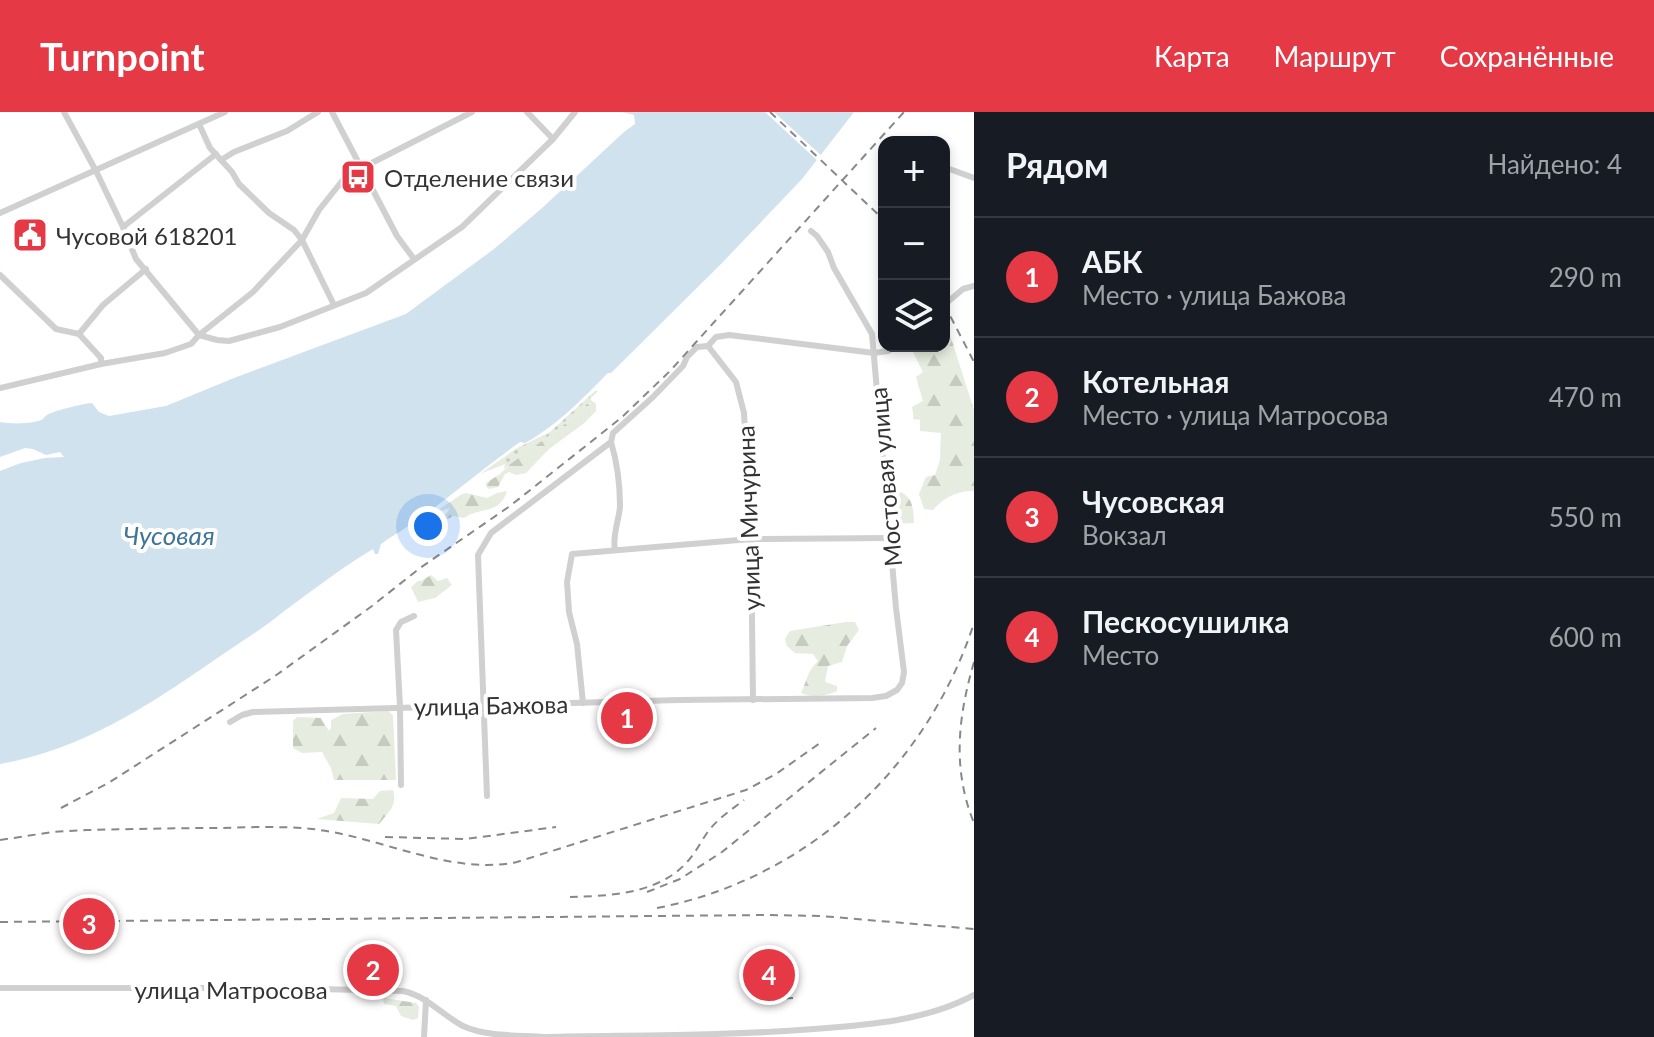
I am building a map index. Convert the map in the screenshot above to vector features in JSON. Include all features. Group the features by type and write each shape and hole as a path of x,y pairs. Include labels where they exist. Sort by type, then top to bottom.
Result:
{"street":[{"path":"64,112 96,171 136,259 199,335 229,341 280,327 366,293 462,227 553,139 575,112"},
{"path":"0,213 225,112"},
{"path":"123,227 218,157 287,131 318,112"},
{"path":"332,112 397,236 414,259"},
{"path":"0,388 101,364 165,353 191,344 253,292 302,240 319,210 346,176 472,112"},
{"path":"527,112 553,139"},
{"path":"199,124 210,148 239,184 302,240 334,305"},
{"path":"950,169 974,178"},
{"name":"Мостовая улица","path":"811,231 828,252 872,334 904,672 897,690"},
{"path":"79,334 103,305 146,269"},
{"path":"0,275 56,329 79,334 101,358 101,364"},
{"path":"950,300 963,289 974,286"},
{"path":"615,550 613,540 620,501 618,471 611,442 613,433 653,397 697,347 708,346 716,337 729,335 881,352"},
{"name":"улица Мичурина","path":"708,346 736,382 744,413 751,539 753,700"},
{"path":"487,796 478,555 491,533 611,442"},
{"path":"583,703 577,644 569,612 567,582 572,554 751,539 891,538"},
{"path":"401,785 396,630 401,622 414,616"},
{"name":"улица Бажова","path":"230,722 253,712 872,698 897,690"},
{"name":"улица Матросова","path":"0,988 409,992 474,1030 545,1037 763,1032 866,1025 918,1015 974,995"},
{"path":"424,1037 426,1000"}],"green space":[{"path":"950,336 974,410 974,491 951,496 933,510 924,509 919,494 926,477 935,475 940,460 941,433 920,431 920,420 914,419 912,407 923,401 916,377 923,372 913,352 950,352"},
{"path":"598,391 591,400 596,404 587,404 568,422 504,469 505,464 480,474 517,448 550,432"},
{"path":"587,404 596,404 596,411 549,449 526,473 516,475 509,472 498,487 489,489 486,486"},
{"path":"896,490 911,502 914,523 894,524 890,506"},
{"path":"507,491 504,499 494,507 464,518 454,516 437,520 450,508 435,512 462,494 487,498"},
{"path":"431,575 438,581 447,578 452,585 435,598 418,602 411,587"},
{"path":"855,622 859,630 847,646 842,662 828,666 825,682 837,686 837,691 819,696 801,693 818,661 813,654 795,653 787,646 785,639 790,631"},
{"path":"388,711 393,715 395,780 334,780 322,752 302,753 293,748 293,721 297,717 321,718 329,731 331,720 343,714"},
{"path":"393,790 393,804 379,824 317,819 334,813 341,798 373,799 380,791"},
{"path":"384,998 416,1003 419,1007 418,1018 413,1020 401,1016 396,1006 384,1004"}],"water":[{"name":"Чусовая","path":"622,112 854,112 802,179 722,263 611,373 549,428 525,443 520,442 418,520 381,544 378,554 373,549 361,556 257,631 137,710 86,737 0,764 0,471 21,463 64,457 60,452 46,455 25,448 0,457 0,422 34,422 58,411 92,403 99,412 109,416 166,406 406,314 494,249 635,124 634,115"}],"pier":[{"path":"765,112 774,112 824,158 820,163"}],"railway":[{"path":"770,112 878,214"},
{"path":"61,808 110,782 275,676 420,568 510,506 621,418 670,371 904,112"},
{"path":"950,316 974,362"},
{"path":"657,908 712,893 763,872 811,843 854,809 893,769 926,725 953,676 974,623"},
{"path":"974,662 964,703 960,743 962,783 974,823"},
{"path":"647,892 680,879 722,852 876,728"},
{"path":"0,840 86,830 289,827 337,833 440,860 492,865 517,862 746,790 776,774 820,743"},
{"path":"570,897 616,894 662,881 686,863 715,823 744,800"},
{"path":"385,837 466,839 556,827"},
{"path":"0,922 766,915 821,916 974,929"},
{"path":"771,999 794,998"}],"place":[{"name":"Отделение связи","path":"358,177"},
{"name":"Чусовой 618201","path":"30,235"},
{"name":"АБК","path":"627,718"},
{"name":"Чусовская","path":"89,924"},
{"name":"Котельная","path":"373,970"},
{"name":"Пескосушилка","path":"769,975"}]}
